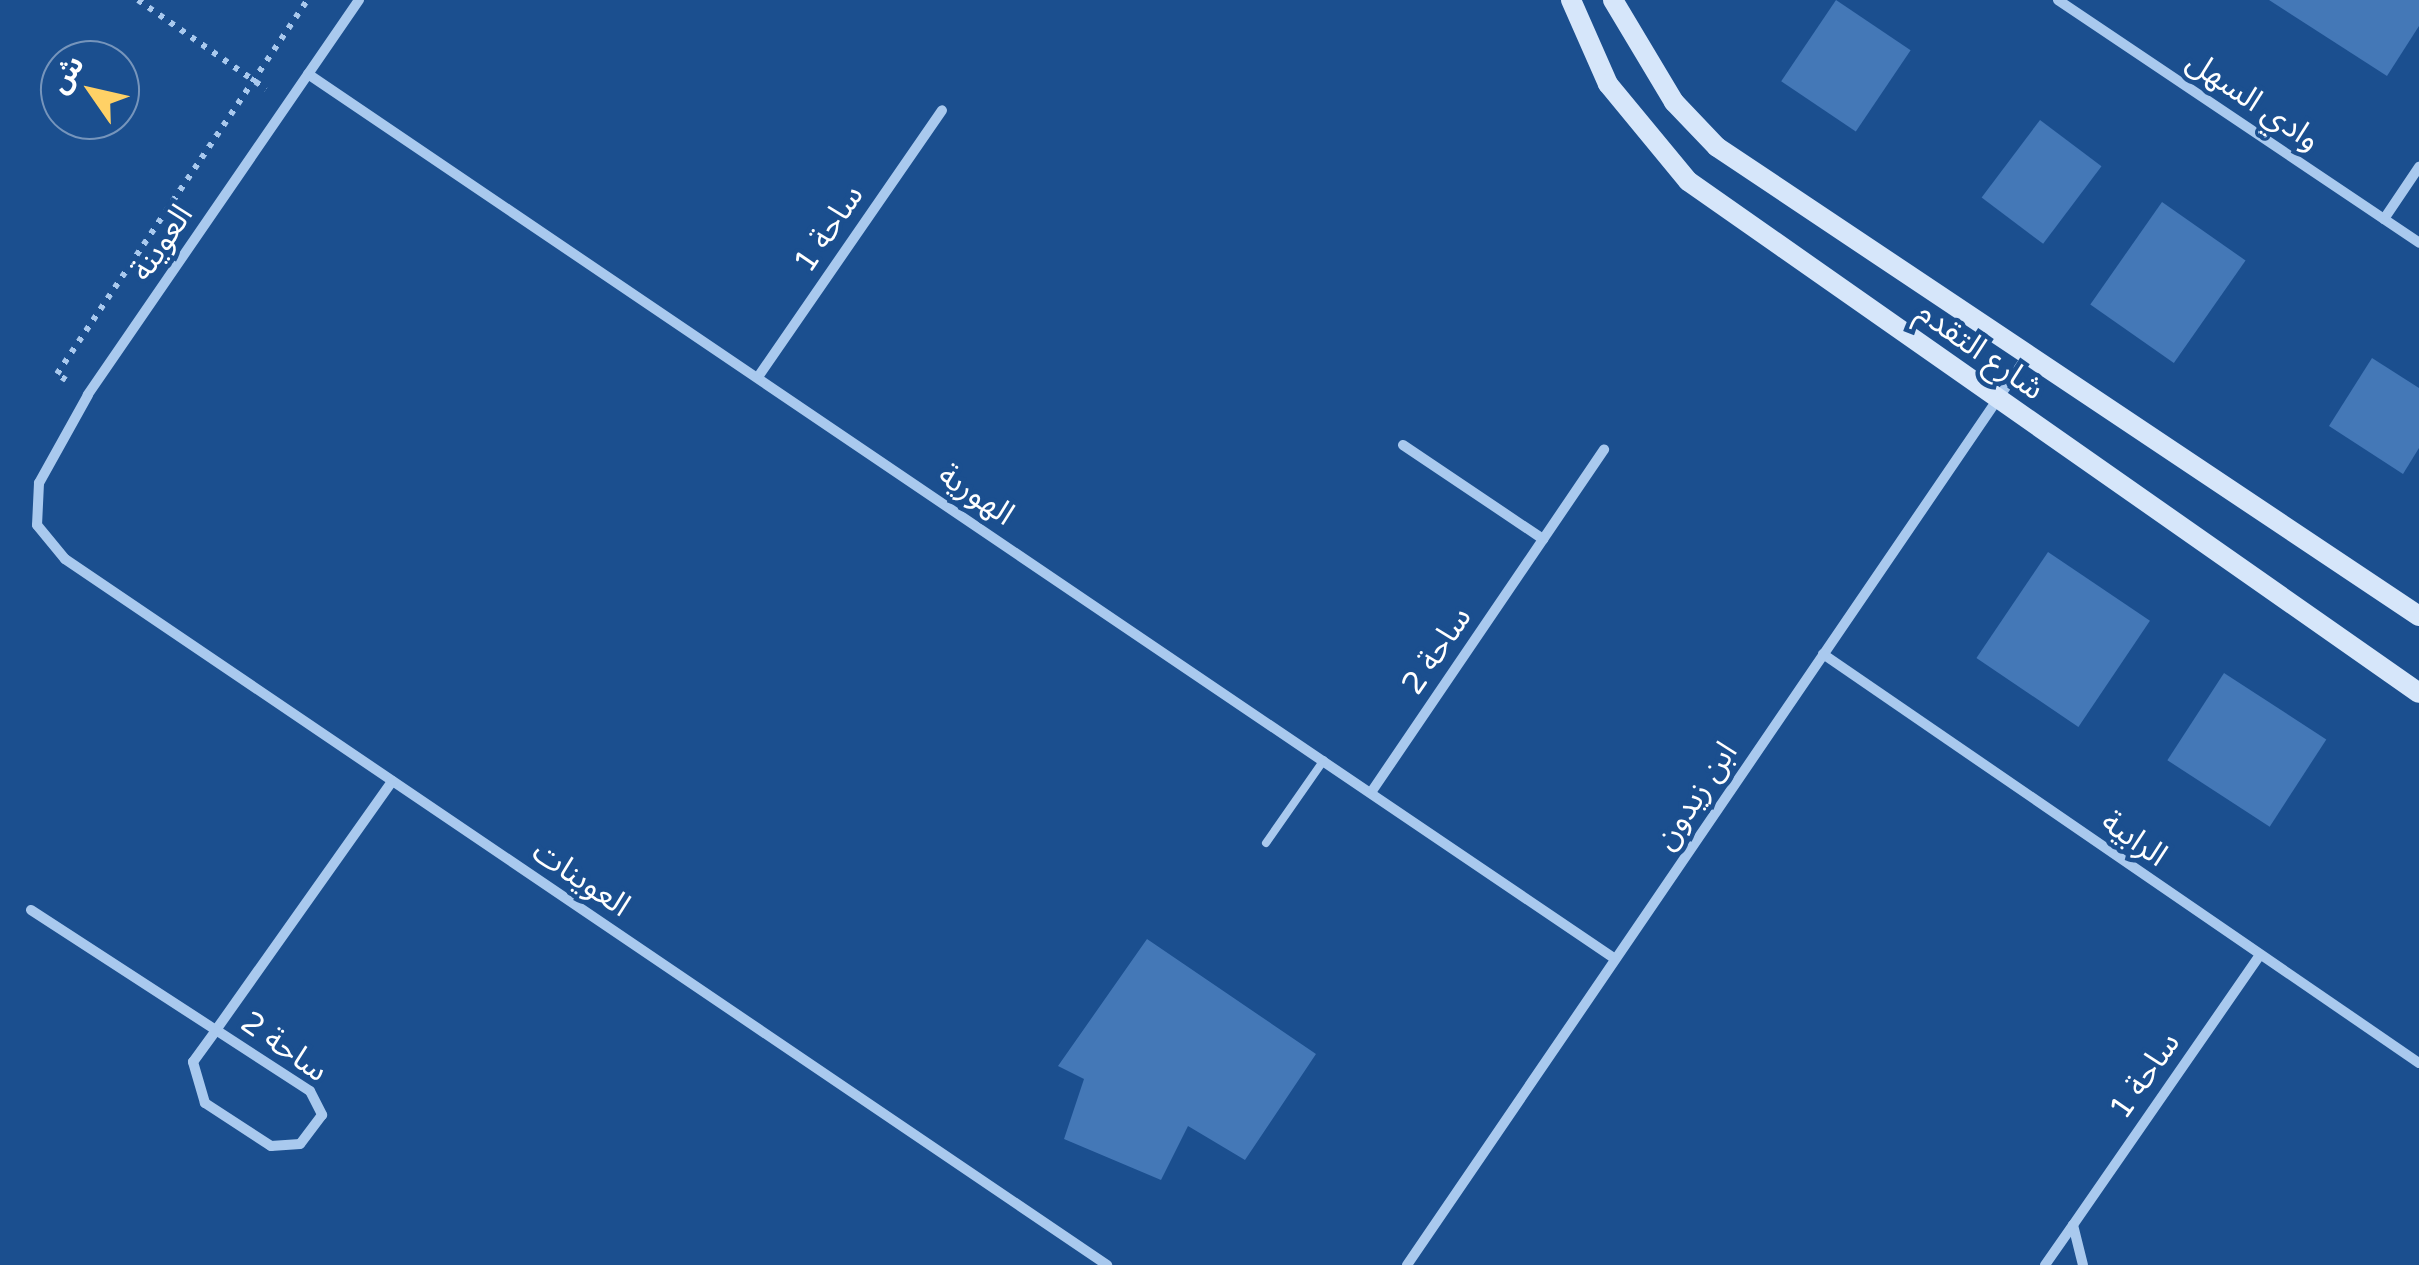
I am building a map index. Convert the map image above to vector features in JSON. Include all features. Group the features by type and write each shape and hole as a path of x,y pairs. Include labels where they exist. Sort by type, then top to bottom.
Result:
{"street":[{"name":"العوينة","path":"37,525 39,483 88,395 359,0"},
{"name":"شارع التقدم","path":"1571,0 1608,84 1688,181 2419,693"},
{"name":"شارع التقدم","path":"1613,0 1674,102 1717,147 2419,616"},
{"name":"وادي السهل","path":"2058,0 2419,243"},
{"name":"الهورية","path":"308,74 1615,959"},
{"name":"ساحة 1","path":"758,377 942,110"},
{"path":"2384,219 2419,167"},
{"name":"ابن زيدون","path":"1408,1265 2027,356"},
{"path":"1403,445 1543,539"},
{"name":"ساحة 2","path":"1372,791 1604,450"},
{"name":"العوينات","path":"37,525 65,558 1107,1265"},
{"name":"الرابية","path":"1823,654 2419,1063"},
{"name":"ساحة 2","path":"31,910 216,1030 318,1098 322,1115 311,1136 288,1148 271,1146 204,1103 191,1072 216,1030 392,781"},
{"name":"ساحة 1","path":"2045,1265 2259,956"},
{"path":"2073,1225 2083,1265"}],"lane":[{"path":"1266,842 1324,760"}],"path":[{"path":"138,0 288,104"},
{"path":"88,395 57,374 307,0"}],"building":[{"path":"1836,0 1911,50 1856,132 1781,81"},
{"path":"2269,0 2419,0 2419,26 2387,76"},
{"path":"2040,120 2101,166 2043,244 1982,197"},
{"path":"2162,202 2246,261 2174,363 2090,304"},
{"path":"2372,358 2419,388 2419,448 2403,474 2329,426"},
{"path":"2048,552 2150,621 2078,727 1976,658"},
{"path":"2224,673 2326,739 2270,827 2167,760"},
{"path":"1147,939 1316,1054 1245,1160 1188,1126 1161,1180 1064,1139 1084,1079 1058,1066"}]}
